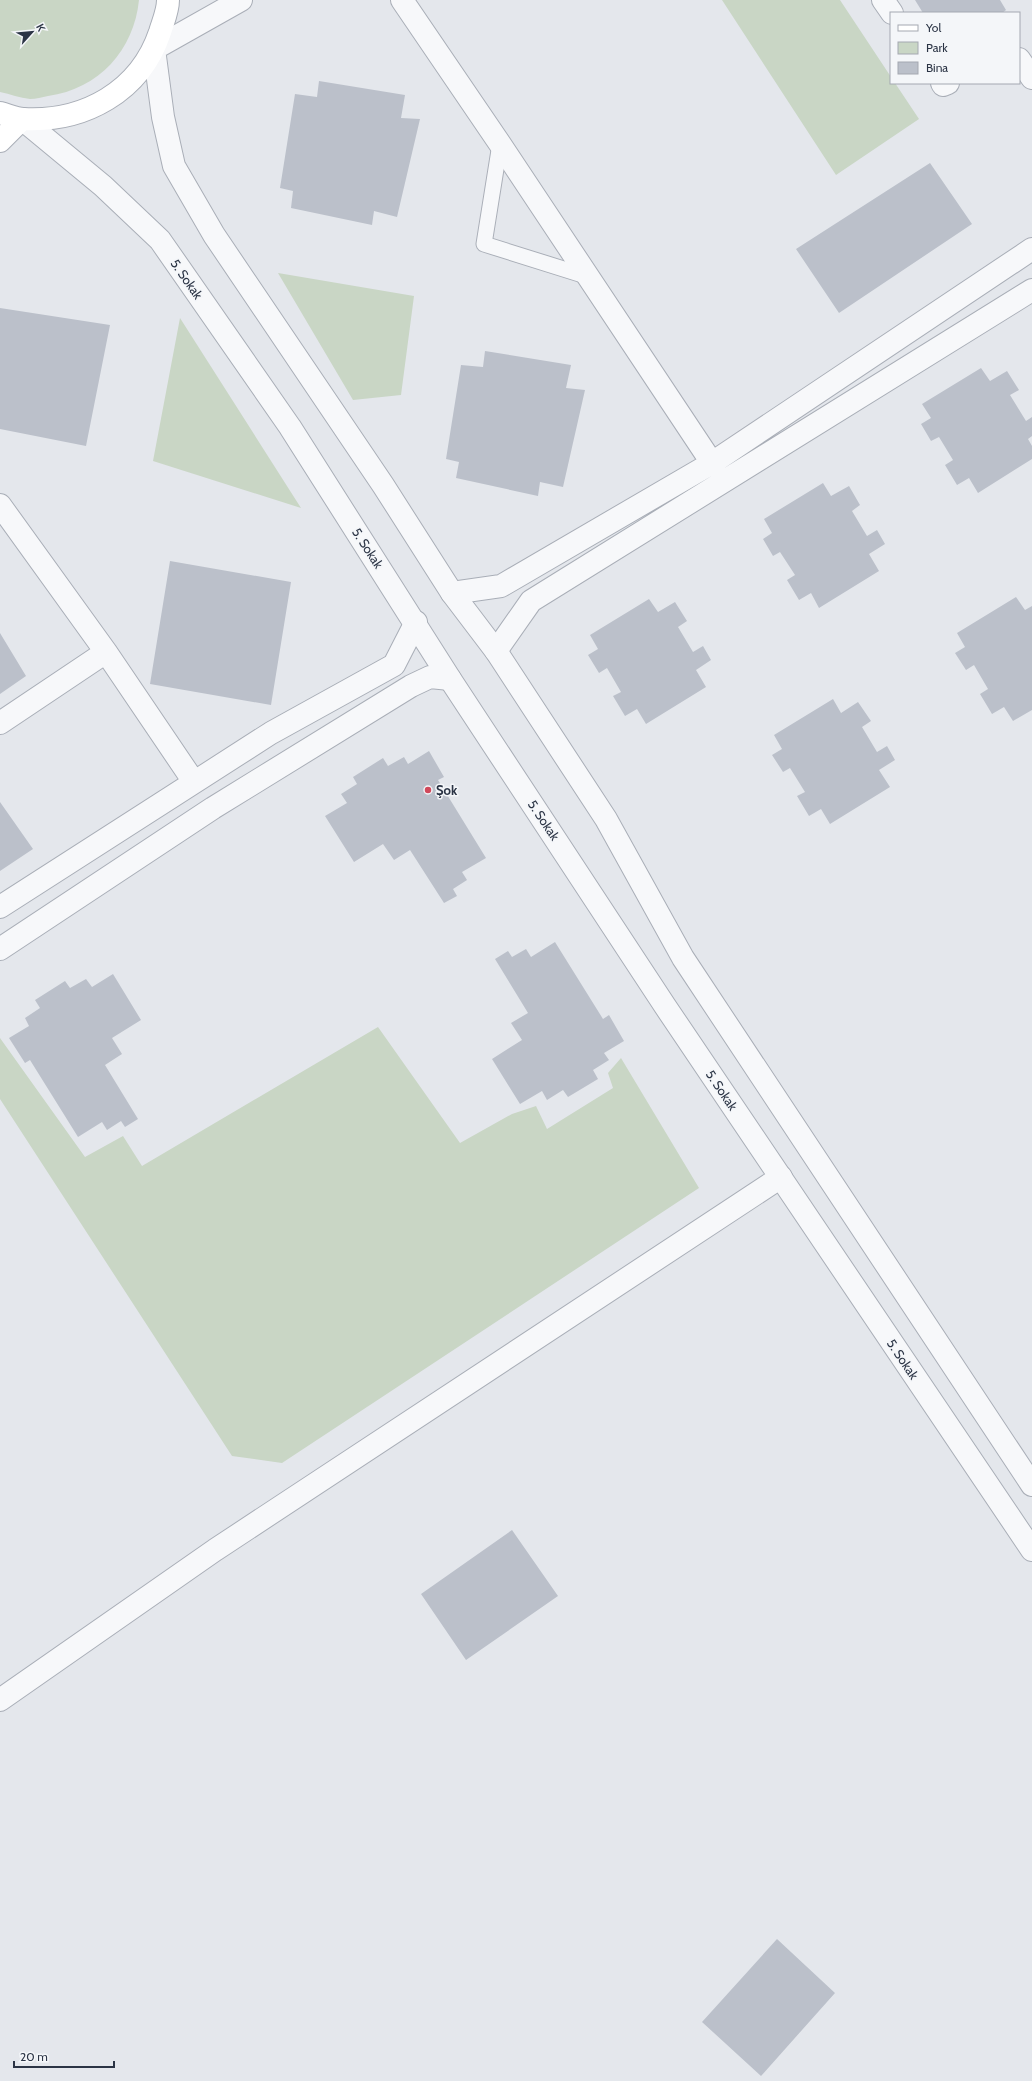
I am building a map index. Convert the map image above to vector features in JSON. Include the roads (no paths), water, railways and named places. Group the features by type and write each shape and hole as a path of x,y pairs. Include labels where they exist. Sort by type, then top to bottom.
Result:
{"main road":[{"path":"0,114 22,119 62,118 100,105 131,81 154,49 168,8 168,0"},
{"path":"0,140 22,119"}],"street":[{"path":"241,0 154,49 163,117 174,166 214,235 383,485 452,593 496,651 606,819 683,958 1032,1485"},
{"path":"402,0 589,277 712,464"},
{"path":"883,0 891,12"},
{"path":"1020,60 1032,78"},
{"name":"5. Sokak","path":"22,119 103,186 160,240 290,427 416,622 450,679 665,1006 1032,1550"},
{"path":"452,593 501,586 712,464 1032,249"},
{"path":"496,651 531,602 1032,290"},
{"path":"0,505 106,652 194,782"},
{"path":"0,907 271,733 394,665 416,622"},
{"path":"0,723 106,652"},
{"path":"0,949 213,808 411,686 430,677 450,679"},
{"path":"0,1700 215,1550 781,1177"}],"lane":[{"path":"500,144 484,244 589,277"}],"place":[{"name":"Şok","path":"428,790"}]}
